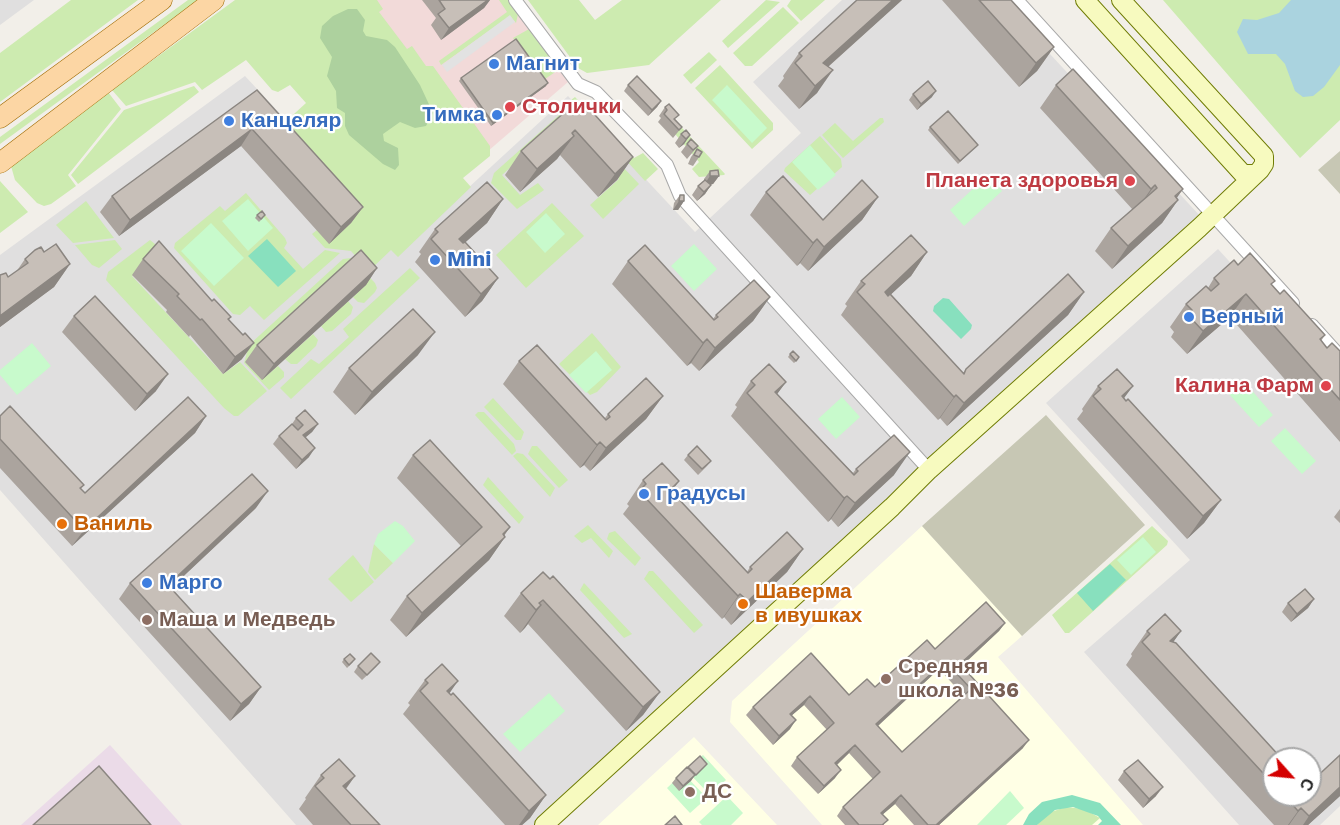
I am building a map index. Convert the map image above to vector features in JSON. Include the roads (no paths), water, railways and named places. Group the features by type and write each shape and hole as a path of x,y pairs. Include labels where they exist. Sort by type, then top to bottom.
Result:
{"main road":[{"path":"0,118 162,0"},
{"path":"0,163 214,0"}],"street":[{"path":"515,0 578,84 596,92 667,165 680,196 929,470"},
{"path":"1017,0 1340,356"},
{"path":"1085,0 1249,174"},
{"path":"544,825 892,507 929,470 1212,215 1249,174 1264,164 1264,156 1121,0"}],"water":[{"path":"1291,0 1340,0 1340,65 1324,87 1313,96 1303,97 1295,91 1285,64 1276,54 1248,54 1237,32 1243,19 1257,20 1279,13"}],"place":[{"name":"Магнит","path":"494,64"},
{"name":"Столички","path":"510,107"},
{"name":"Тимка","path":"497,115"},
{"name":"Канцеляр","path":"229,121"},
{"name":"Планета здоровья","path":"1130,181"},
{"name":"Mini","path":"435,260"},
{"name":"Верный","path":"1189,317"},
{"name":"Калина Фарм","path":"1326,386"},
{"name":"Градусы","path":"644,494"},
{"name":"Ваниль","path":"62,524"},
{"name":"Марго","path":"147,583"},
{"name":"Шаверма в ивушках","path":"743,604"},
{"name":"Маша и Медведь","path":"147,620"},
{"name":"Средняя школа №36","path":"886,679"},
{"name":"ДС","path":"690,792"}]}
